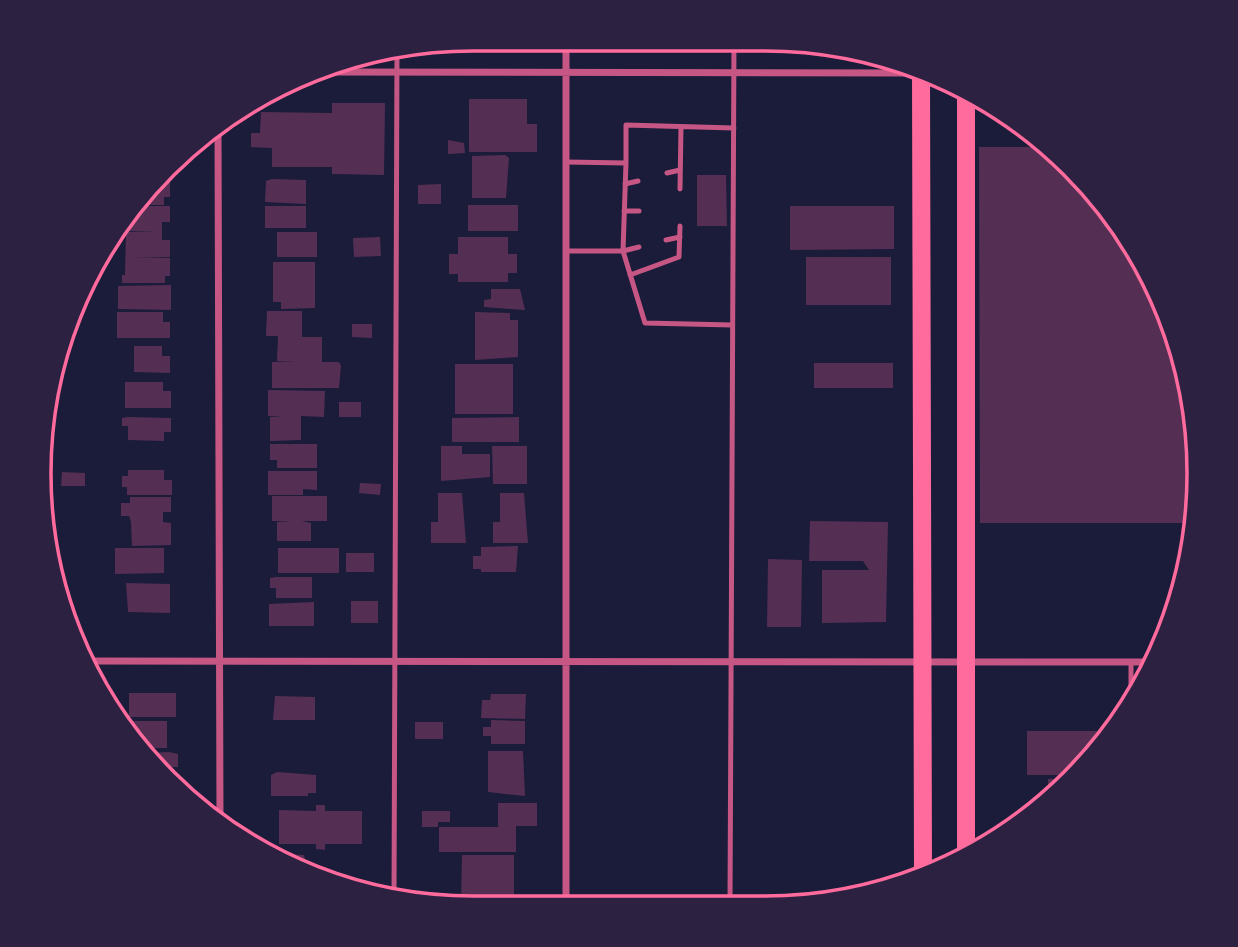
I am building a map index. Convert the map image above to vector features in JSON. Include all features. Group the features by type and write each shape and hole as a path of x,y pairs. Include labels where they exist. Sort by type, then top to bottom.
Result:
{"main road":[{"path":"919,80 923,865"},
{"path":"966,102 966,845"}],"street":[{"path":"566,51 566,896"},
{"path":"341,72 734,71 902,74"},
{"path":"218,137 220,812"},
{"path":"95,661 1143,662"}],"lane":[{"path":"730,896 734,51"},
{"path":"394,889 397,58"},
{"path":"732,325 645,323 623,251 626,125 734,128"},
{"path":"680,189 681,127"},
{"path":"566,162 626,163"},
{"path":"667,173 680,170"},
{"path":"625,184 638,181"},
{"path":"624,211 639,211"},
{"path":"630,275 679,257 680,226"},
{"path":"666,240 680,237"},
{"path":"566,251 623,251 639,247"},
{"path":"1131,662 1131,685"}],"building":[{"path":"469,99 527,99 527,124 537,124 537,152 469,152"},
{"path":"332,103 385,103 384,175 332,174 332,167 272,167 272,148 251,147 251,133 260,133 261,112 332,113"},
{"path":"448,140 464,143 465,153 448,154"},
{"path":"979,147 1032,147 1063,175 1100,216 1131,262 1155,312 1173,364 1184,418 1187,474 1184,523 980,523"},
{"path":"505,155 509,158 506,198 472,198 472,156"},
{"path":"697,175 726,175 727,226 697,226"},
{"path":"170,180 170,197 164,197 164,205 147,205"},
{"path":"306,180 306,204 265,202 266,181"},
{"path":"441,184 441,204 418,204 418,185"},
{"path":"468,205 518,205 518,231 468,231"},
{"path":"147,206 170,206 170,222 162,222 162,240 170,240 170,257 135,257 170,258 170,276 165,276 165,283 122,283 122,275 125,275 126,233 156,232 128,231"},
{"path":"265,206 306,206 306,228 265,228"},
{"path":"790,206 894,206 894,249 790,250"},
{"path":"277,232 317,232 317,257 277,257"},
{"path":"380,237 381,256 354,257 353,238"},
{"path":"458,237 508,237 508,254 517,254 517,273 508,273 508,282 458,282 458,274 449,274 449,254 458,254"},
{"path":"806,257 891,257 891,305 806,305"},
{"path":"273,262 315,262 315,308 281,309 281,302 273,302"},
{"path":"171,285 171,310 118,309 118,286"},
{"path":"491,289 520,289 525,310 484,307 484,300 491,299"},
{"path":"267,311 302,311 302,337 322,337 322,362 339,362 341,366 339,388 272,388 272,362 296,361 277,361 278,336 266,336"},
{"path":"117,312 163,312 163,322 170,322 170,338 117,338"},
{"path":"475,312 510,313 510,320 518,320 518,357 475,360"},
{"path":"352,324 372,324 372,338 352,337"},
{"path":"134,346 162,346 162,356 170,356 170,373 134,372"},
{"path":"814,363 893,363 893,388 814,388"},
{"path":"455,364 513,364 513,414 455,414"},
{"path":"125,382 163,382 163,391 171,391 171,408 125,408"},
{"path":"268,390 325,391 324,417 301,416 301,440 270,441 270,417 283,416 268,416"},
{"path":"339,402 361,402 361,417 339,417"},
{"path":"519,417 519,442 452,442 452,418"},
{"path":"122,418 171,418 171,432 164,432 164,441 128,440 128,426 122,426"},
{"path":"270,444 317,444 317,468 277,468 277,460 270,460"},
{"path":"441,446 462,446 462,454 490,454 490,477 441,481"},
{"path":"492,446 527,446 527,484 493,484"},
{"path":"128,470 164,470 164,480 172,480 172,495 127,495 127,487 122,487 122,476 128,476"},
{"path":"268,471 317,471 317,490 303,489 303,495 268,495"},
{"path":"62,472 85,473 85,486 61,486"},
{"path":"360,483 381,484 380,495 359,493"},
{"path":"438,493 462,493 466,543 431,543 431,522 438,522"},
{"path":"500,493 524,493 528,543 493,543 493,522 500,522"},
{"path":"272,496 327,496 327,521 302,521 311,523 311,541 277,541 277,522 291,521 272,521"},
{"path":"130,497 171,497 171,512 163,512 163,522 171,523 171,545 132,546 129,516 121,516 121,503 130,503"},
{"path":"810,521 888,522 886,622 822,623 822,570 869,570 863,561 809,561"},
{"path":"518,546 516,572 481,572 481,569 473,569 473,556 481,556 481,547"},
{"path":"115,548 164,548 164,573 115,574"},
{"path":"278,548 339,548 339,573 278,573"},
{"path":"346,553 374,553 374,572 346,572"},
{"path":"768,559 802,560 801,627 767,627"},
{"path":"312,577 312,598 276,598 276,588 270,588 270,578"},
{"path":"126,583 170,584 170,613 128,612"},
{"path":"351,601 378,601 378,623 351,623"},
{"path":"314,602 314,626 269,626 269,604"},
{"path":"129,693 176,693 176,717 129,717"},
{"path":"491,694 526,694 525,719 481,718 482,700 490,700"},
{"path":"275,696 315,697 315,720 273,720"},
{"path":"491,720 525,721 525,744 491,744 491,736 483,736 483,727 491,727"},
{"path":"131,721 167,721 167,748 153,748"},
{"path":"415,722 443,722 443,739 415,739"},
{"path":"1027,731 1100,731 1060,775 1027,775"},
{"path":"488,751 523,751 525,796 488,792"},
{"path":"157,753 178,754 178,767 170,767"},
{"path":"277,772 316,775 316,793 308,793 308,796 271,796 271,775"},
{"path":"498,803 537,803 537,826 516,826 516,852 439,852 439,827 498,827"},
{"path":"316,805 325,805 325,811 362,811 362,844 325,844 325,850 316,849 316,844 279,844 279,810 316,811"},
{"path":"422,811 450,811 450,822 438,822 438,827 422,827"},
{"path":"290,855 304,855 306,861"},
{"path":"462,855 514,855 514,896 461,896"}]}
